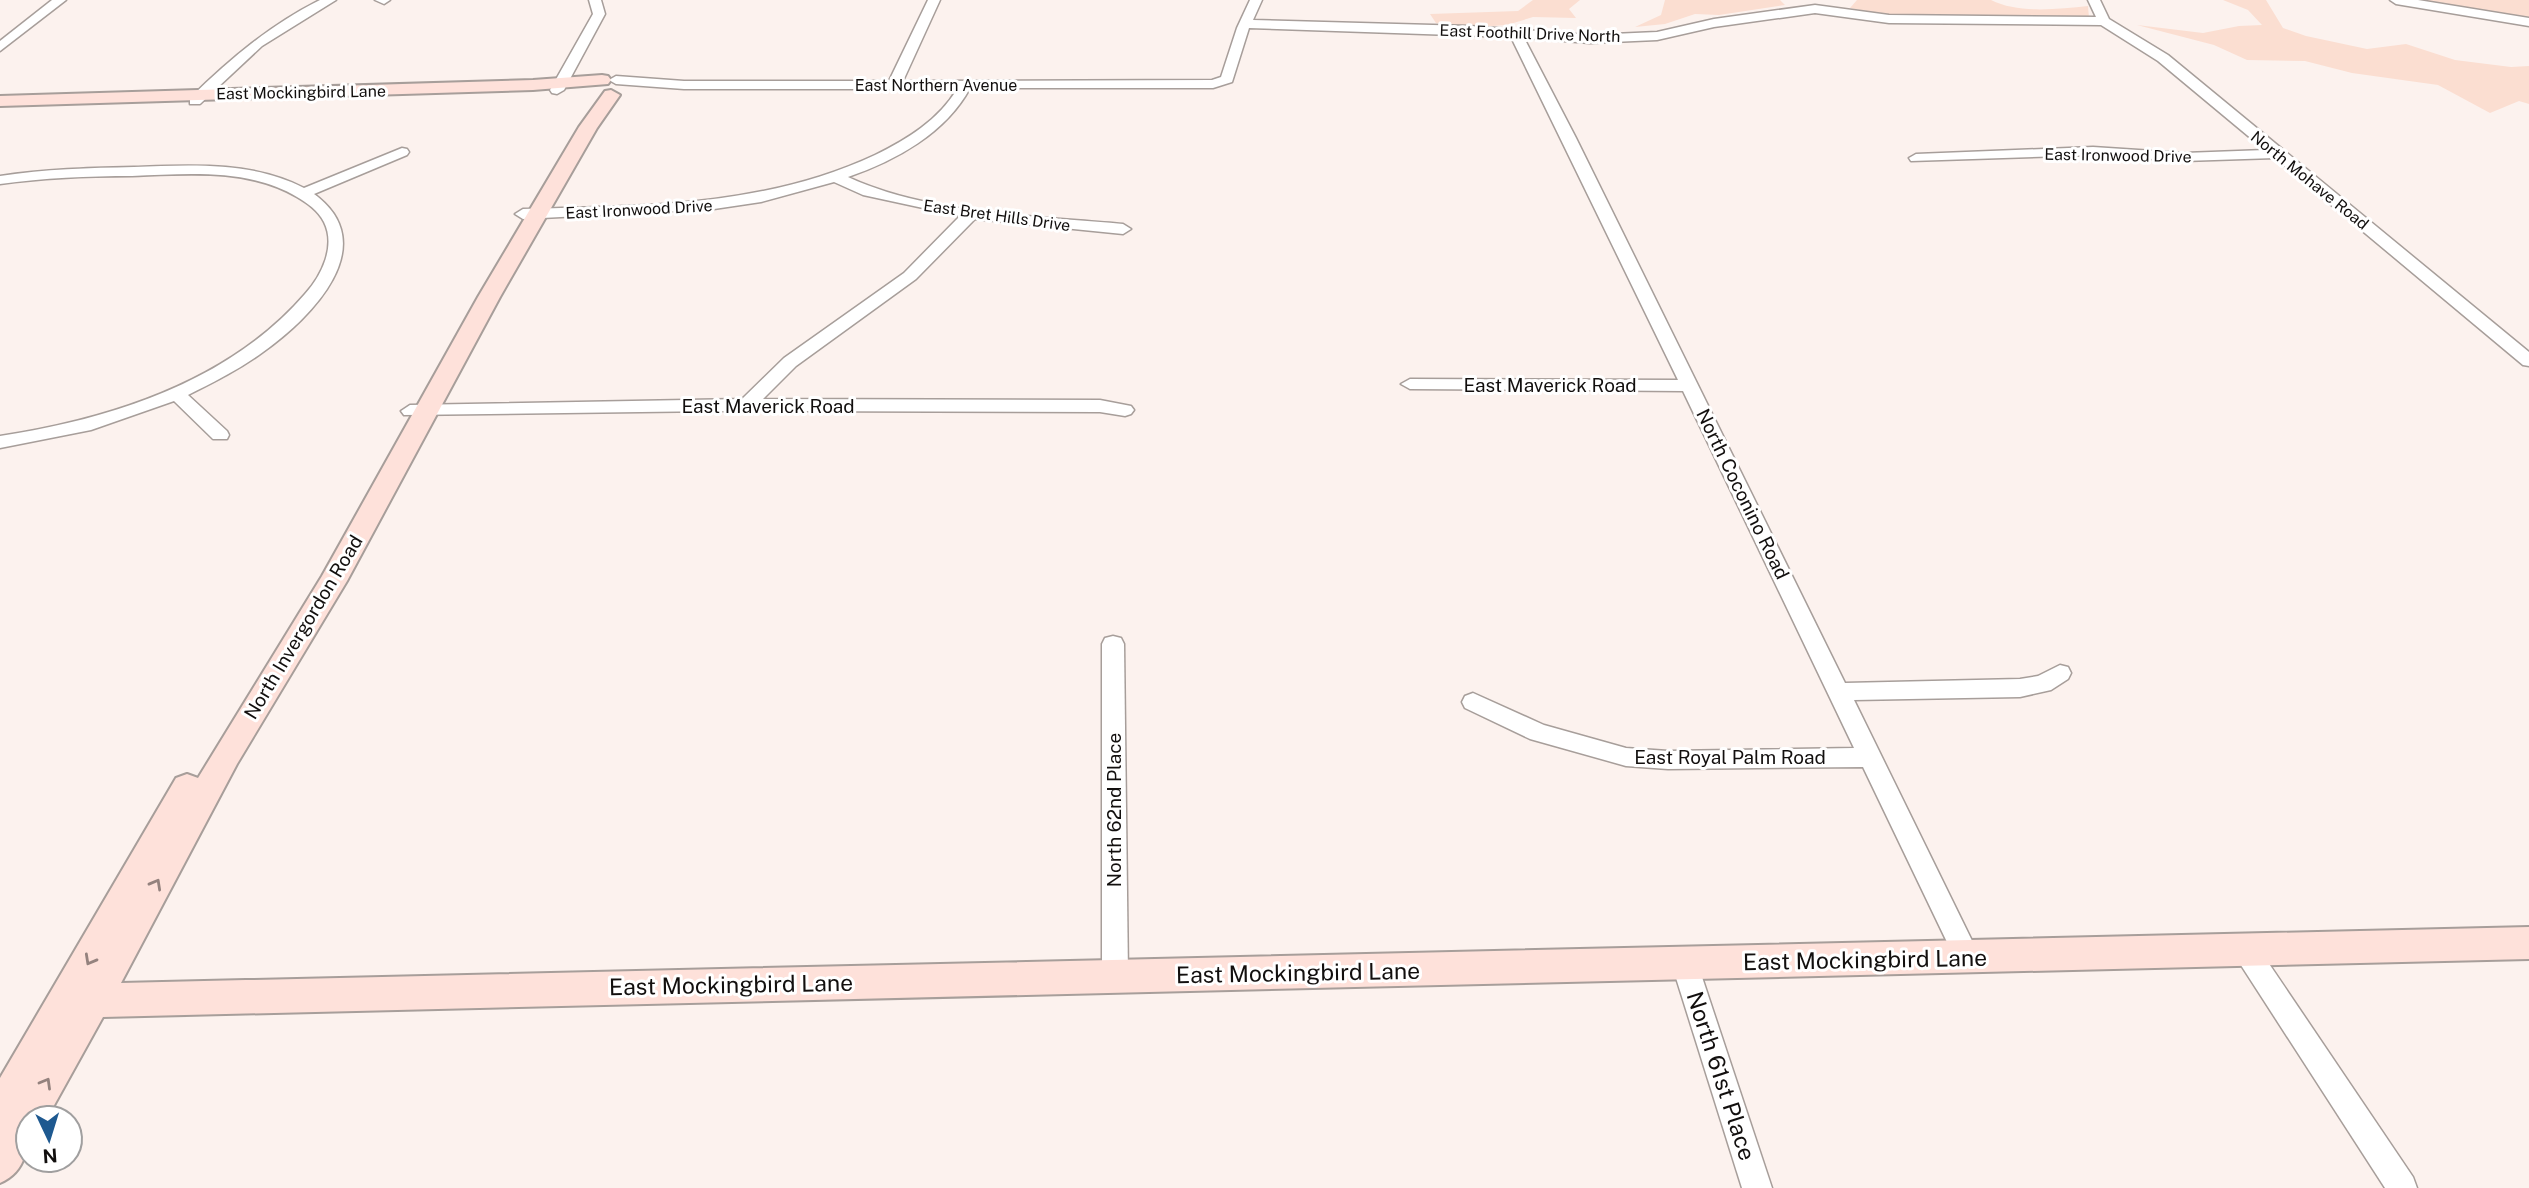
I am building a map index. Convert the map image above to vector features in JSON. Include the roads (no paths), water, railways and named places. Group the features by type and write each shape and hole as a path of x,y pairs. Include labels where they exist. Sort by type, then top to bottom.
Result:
{"street":[{"path":"0,47 60,0"},
{"path":"198,97 253,44 280,26 330,0"},
{"path":"558,87 599,14 595,0"},
{"path":"894,85 934,0"},
{"path":"1246,24 1256,0"},
{"path":"2094,0 2104,21"},
{"path":"2396,0 2529,22"},
{"name":"East Foothill Drive North","path":"1246,24 1515,33 1590,39 1657,36 1714,23 1815,9 1889,19 2104,21"},
{"name":"North Mohave Road","path":"2104,21 2163,58 2529,361"},
{"name":"East Northern Avenue","path":"603,88 658,84 1213,85 1227,79 1246,24"},
{"name":"North Coconino Road","path":"1515,33 1840,692 1967,957"},
{"name":"East Ironwood Drive","path":"530,213 665,211 713,206 786,192 835,177 912,141 949,110 965,86"},
{"name":"East Mockingbird Lane","path":"0,101 603,88"},
{"name":"North Invergordon Road","path":"0,1114 80,1000 333,580 418,411 530,213 588,127 603,88"},
{"name":"East Mockingbird Lane","path":"0,106 198,97"},
{"name":"East Ironwood Drive","path":"1916,158 2093,151 2184,157 2278,154"},
{"path":"302,194 402,152"},
{"path":"0,180 112,172 224,171 266,178 302,194 328,216 335,230 332,264 310,302 271,338 227,367 176,393 99,421 41,436 0,442"},
{"name":"East Bret Hills Drive","path":"835,177 868,192 971,214 1123,229"},
{"path":"747,405 793,360 910,276 971,214"},
{"name":"East Maverick Road","path":"1410,384 1690,386"},
{"path":"176,393 220,435"},
{"name":"East Maverick Road","path":"418,411 747,405 1100,406 1125,410"},
{"name":"North 62nd Place","path":"1113,644 1115,976"},
{"path":"1840,692 2020,688 2043,684 2060,673"},
{"name":"East Royal Palm Road","path":"1473,702 1538,733 1626,757 1668,760 1871,757"},
{"name":"East Mockingbird Lane","path":"80,1000 1685,965 2529,943"},
{"path":"2246,951 2402,1188"},
{"name":"North 61st Place","path":"1685,965 1757,1188"},
{"name":"North Invergordon Road","path":"0,1163 80,1000"}]}
